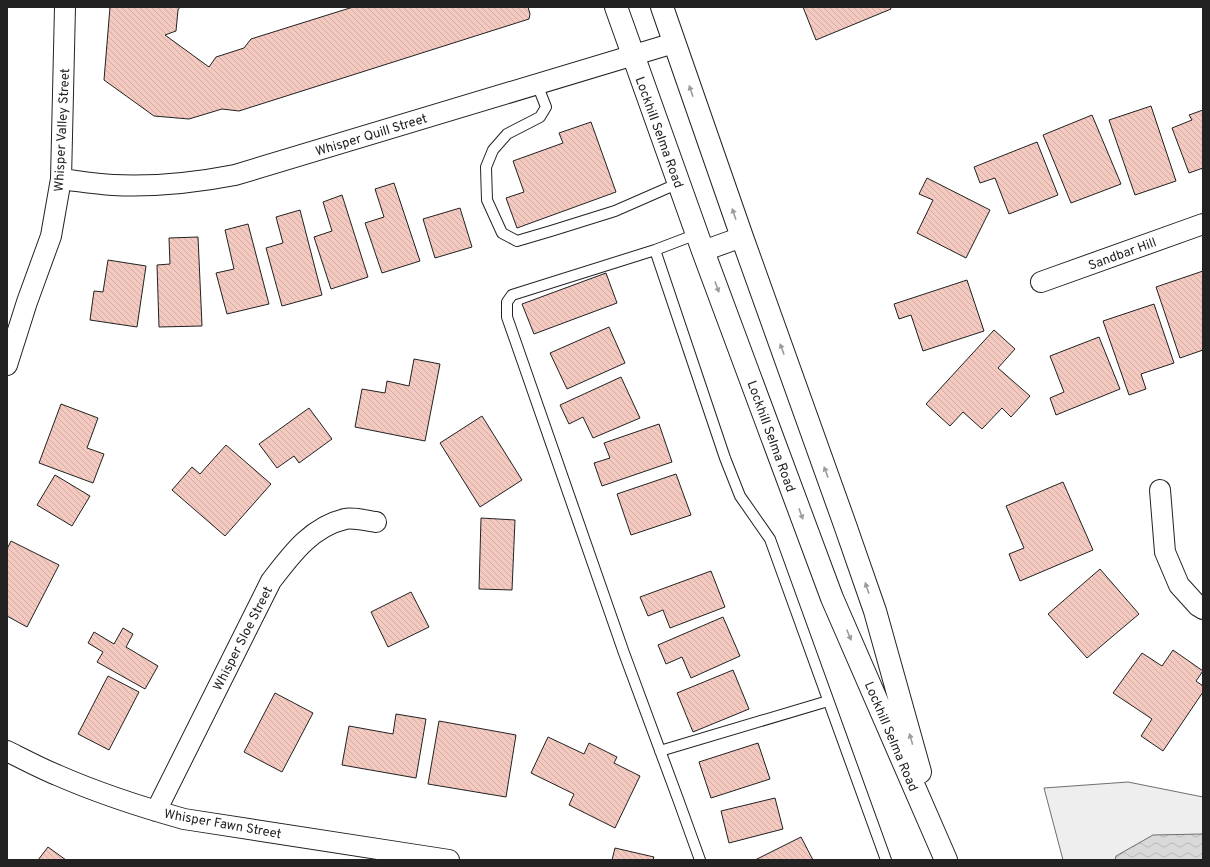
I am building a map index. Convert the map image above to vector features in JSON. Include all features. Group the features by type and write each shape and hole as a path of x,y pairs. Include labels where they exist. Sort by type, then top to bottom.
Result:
{"main road":[{"name":"Lockhill Selma Road","path":"616,7 700,243 832,598 942,859"},
{"name":"Lockhill Selma Road","path":"662,7 875,611 942,859"}],"street":[{"name":"Whisper Valley Street","path":"7,365 27,302 52,236 61,179 65,7"},
{"name":"Whisper Quill Street","path":"61,179 112,185 158,185 212,179 235,174 674,43"},
{"name":"Sandbar Hill","path":"1041,282 1203,224"},
{"path":"700,243 742,237"},
{"path":"1160,490 1164,552 1180,585 1198,606 1203,609"},
{"name":"Whisper Sloe Street","path":"156,811 271,581 294,550 319,529 346,519 376,522"},
{"name":"Whisper Fawn Street","path":"7,751 56,775 156,811 184,819 449,860"}],"lane":[{"path":"537,84 546,107 540,117 508,134 493,150 486,167 487,200 502,233 517,241 615,211 679,183"},
{"path":"700,243 655,250 512,295 507,302 507,316 624,653 700,860"},
{"path":"655,250 725,458 740,496 770,539 886,860"},
{"path":"660,750 828,701"}],"shaded area":[{"path":"1128,782 1203,797 1203,860 1063,860 1044,788"}],"water":[{"path":"1203,834 1203,860 1115,860 1116,856 1153,835"}],"building":[{"path":"110,7 180,7 178,10 176,31 165,35 209,67 216,57 244,48 251,39 353,7 528,7 530,14 529,19 239,111 222,109 189,119 154,116 104,80"},
{"path":"803,7 890,7 891,9 816,40"},
{"path":"1151,106 1176,181 1135,195 1109,120"},
{"path":"1203,110 1203,168 1189,173 1172,128 1192,120 1189,115"},
{"path":"1092,115 1121,184 1071,203 1043,135"},
{"path":"591,122 616,192 517,228 506,198 524,192 513,161 563,143 559,133"},
{"path":"1037,142 1058,195 1009,214 995,178 980,183 974,167"},
{"path":"927,178 990,210 966,258 917,233 933,200 919,194"},
{"path":"394,183 420,261 382,273 365,223 384,217 375,189"},
{"path":"342,195 368,277 331,289 314,237 332,231 323,202"},
{"path":"460,208 472,247 435,258 423,219"},
{"path":"300,210 322,295 282,306 266,248 283,243 276,217"},
{"path":"248,224 269,304 227,314 216,273 234,269 225,230"},
{"path":"198,237 202,326 159,327 157,265 170,264 169,238"},
{"path":"108,260 146,266 137,327 90,320 94,291 103,292"},
{"path":"1203,271 1203,350 1180,358 1156,287"},
{"path":"606,273 617,303 534,334 522,304"},
{"path":"967,280 984,331 923,351 911,315 899,319 894,304"},
{"path":"1154,304 1174,363 1141,374 1146,389 1129,395 1103,321"},
{"path":"609,327 625,363 567,389 550,353"},
{"path":"994,330 1015,349 998,368 1030,396 1011,417 1002,408 982,429 963,412 950,426 926,404"},
{"path":"1099,337 1120,389 1056,415 1050,398 1064,392 1050,356"},
{"path":"414,359 440,364 425,441 355,427 362,389 385,393 387,381 409,386"},
{"path":"621,377 640,418 593,438 583,417 569,424 560,405"},
{"path":"61,404 98,418 87,448 104,454 93,483 39,463"},
{"path":"309,408 332,439 299,463 294,456 277,468 259,444"},
{"path":"482,416 522,480 480,507 440,443"},
{"path":"659,424 672,462 602,486 594,463 610,458 604,443"},
{"path":"226,445 271,484 225,536 172,490 192,467 200,474"},
{"path":"676,474 691,515 631,535 617,494"},
{"path":"55,475 90,496 72,526 37,505"},
{"path":"1063,482 1093,550 1020,581 1009,554 1024,548 1006,506"},
{"path":"481,518 515,520 512,590 479,589"},
{"path":"11,541 59,565 27,627 7,616 7,549"},
{"path":"1100,569 1139,614 1087,658 1048,614"},
{"path":"711,571 725,607 670,628 663,610 648,616 640,597"},
{"path":"411,592 429,627 388,647 371,612"},
{"path":"723,617 740,656 691,678 682,657 666,664 658,645"},
{"path":"123,628 133,634 126,647 158,666 145,689 97,662 103,652 88,643 94,632 114,644"},
{"path":"1173,650 1203,671 1196,681 1203,686 1203,692 1163,751 1141,736 1152,719 1113,693 1142,653 1162,666"},
{"path":"733,670 749,709 693,732 677,693"},
{"path":"108,676 139,692 109,750 78,734"},
{"path":"275,693 313,713 282,772 244,752"},
{"path":"396,714 426,719 416,778 342,765 349,726 393,734"},
{"path":"439,721 516,735 506,797 428,784"},
{"path":"548,737 584,754 589,743 617,757 614,763 640,776 615,828 569,805 574,794 531,773"},
{"path":"758,743 770,779 711,798 699,762"},
{"path":"775,798 783,829 729,843 721,811"},
{"path":"801,837 813,860 755,860"},
{"path":"48,847 66,860 38,860"},
{"path":"615,848 654,857 653,860 612,860"}]}
